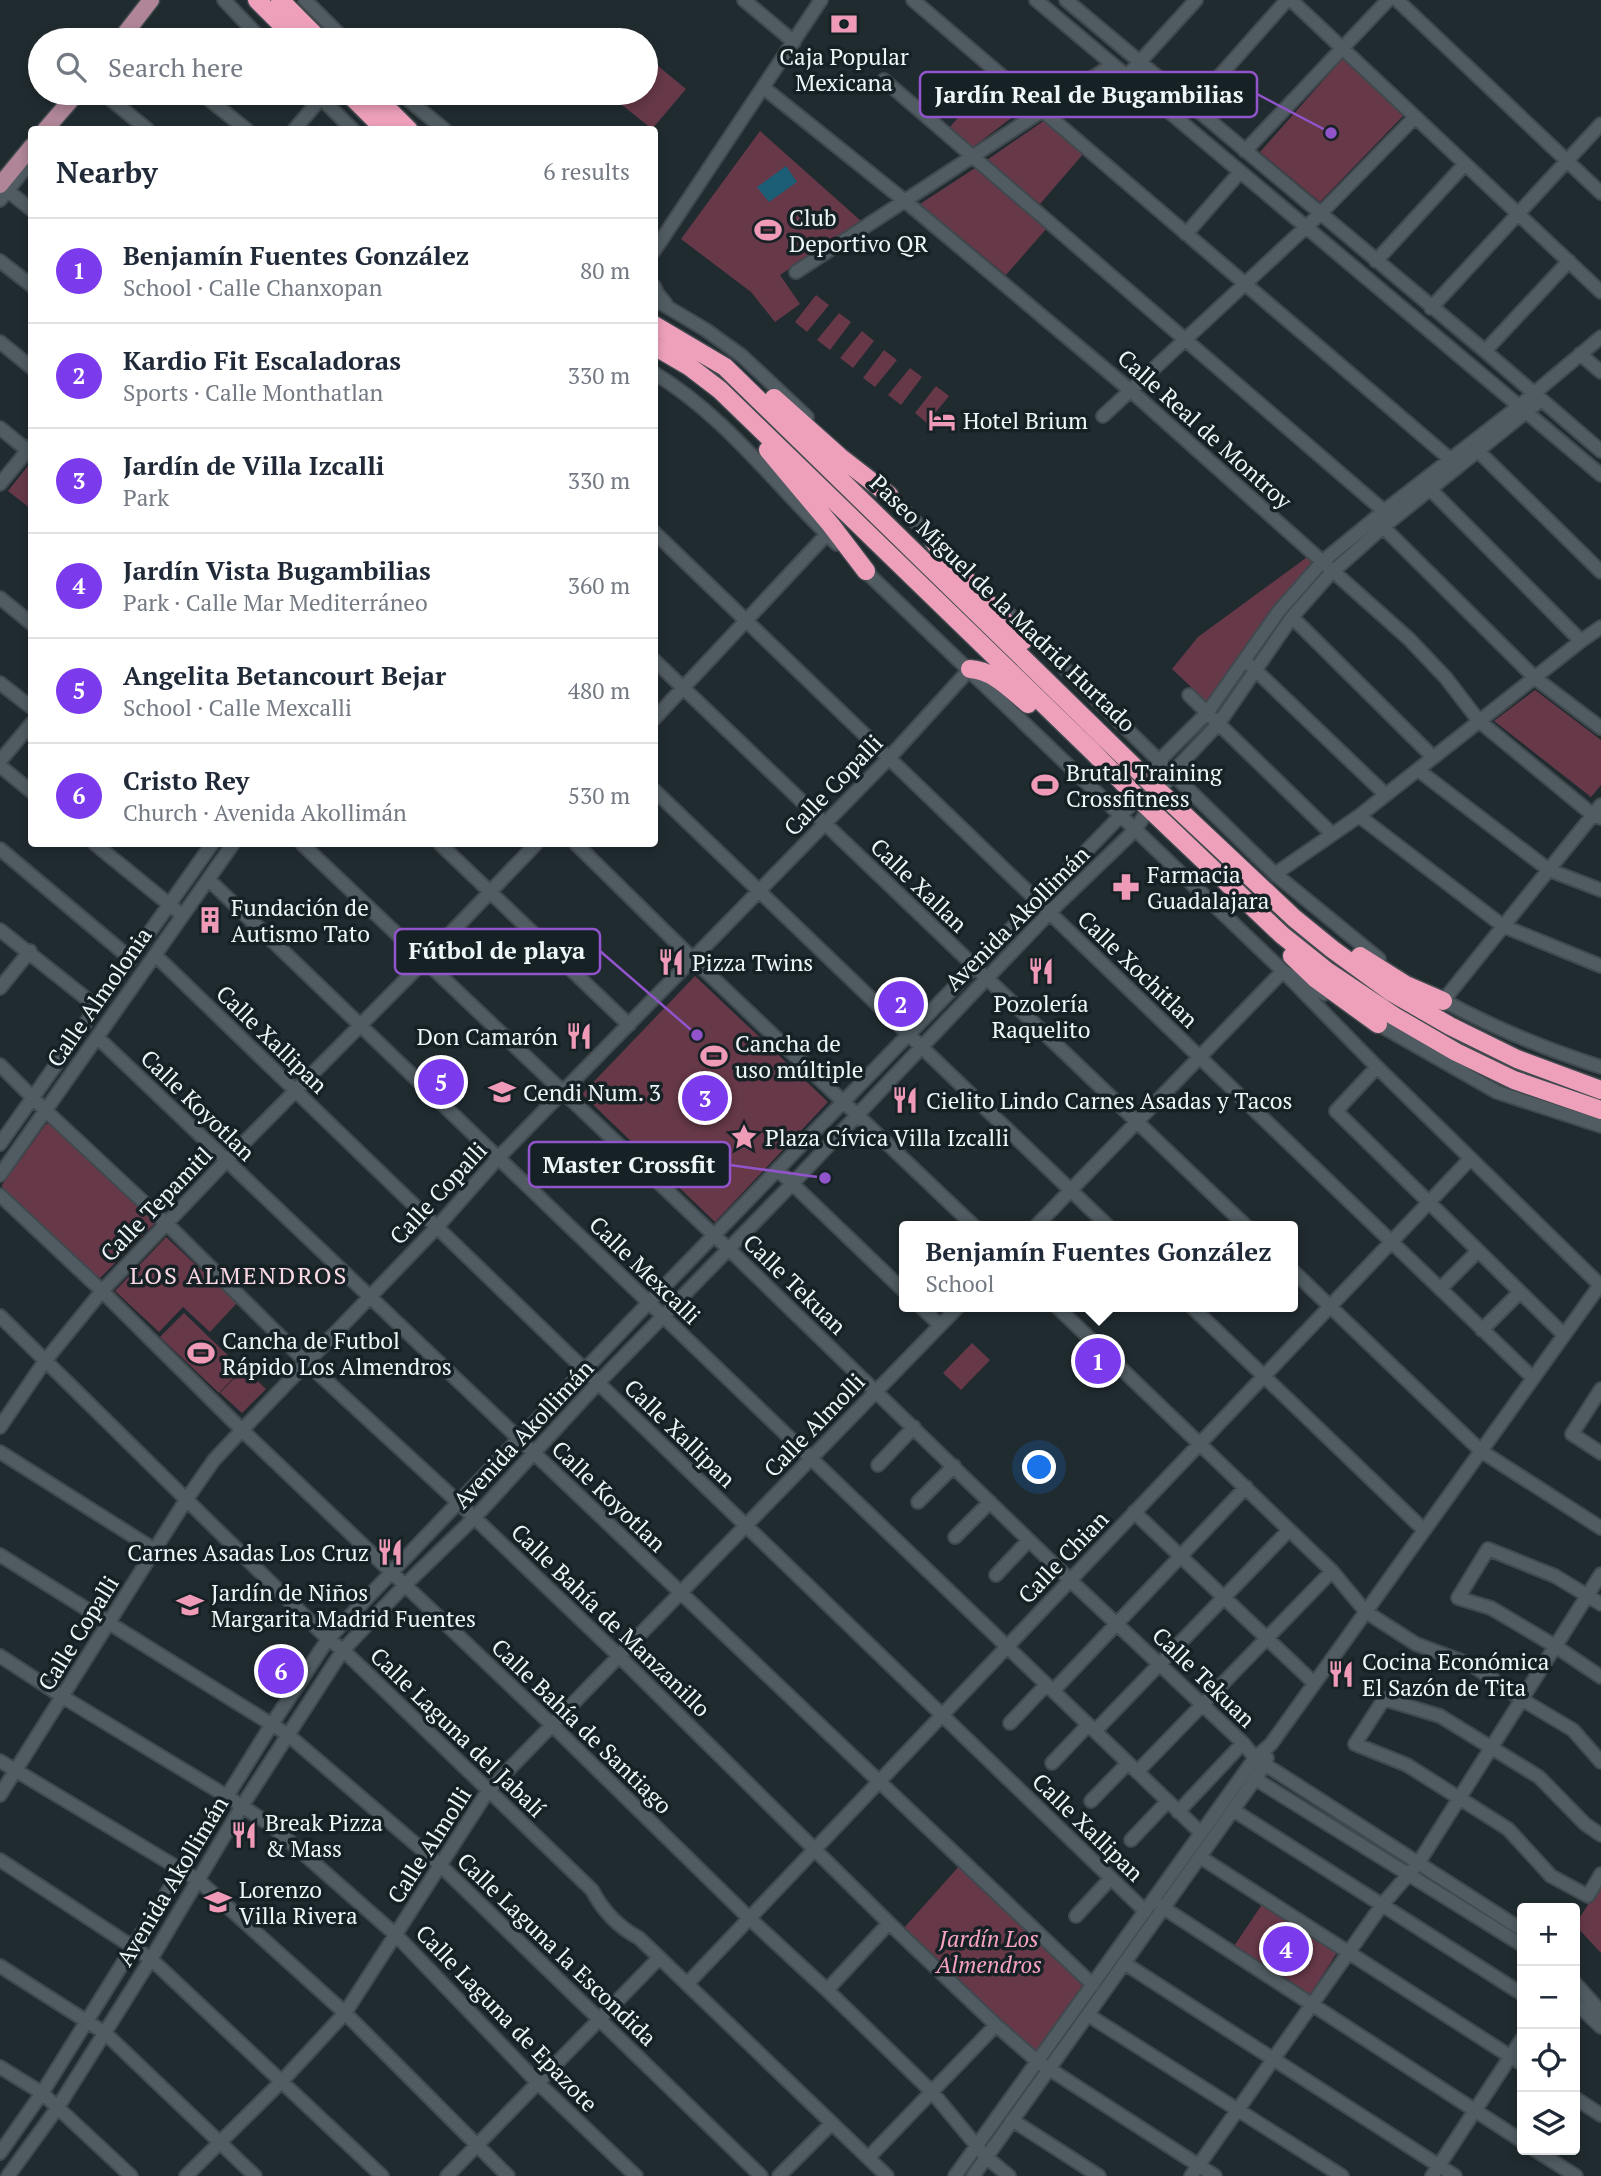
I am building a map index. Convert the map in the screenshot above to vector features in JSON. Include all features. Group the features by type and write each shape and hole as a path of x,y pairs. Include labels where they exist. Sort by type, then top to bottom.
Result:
{"highway":[{"path":"257,0 285,28"},
{"path":"280,0 308,28"},
{"path":"360,105 380,126"},
{"path":"385,105 405,126"},
{"name":"Paseo Miguel de la Madrid Hurtado","path":"658,327 725,368 1161,793 1294,918 1332,949 1391,992 1450,1026 1517,1059 1601,1090"},
{"name":"Paseo Miguel de la Madrid Hurtado","path":"658,348 690,367 720,390 1282,935 1327,971 1394,1016 1456,1052 1514,1080 1601,1110"},
{"path":"725,368 740,371 753,378 830,449 888,495"},
{"path":"720,390 866,571"},
{"path":"933,540 943,555 1082,705 1105,736"},
{"path":"970,669 982,670 993,676 1074,743 1093,752"},
{"path":"1230,885 1265,931 1316,979 1378,1024"},
{"path":"1294,918 1406,985 1443,1001"}],"main road":[{"path":"134,28 152,0"},
{"path":"51,126 68,105"},
{"path":"2,189 28,152"}],"street":[{"path":"224,0 251,28"},
{"path":"304,0 333,28"},
{"path":"744,0 794,42"},
{"path":"658,248 821,0"},
{"path":"913,0 1450,459"},
{"path":"1036,0 1601,475"},
{"path":"1066,0 1485,351 1601,452"},
{"path":"1192,107 1289,0 1601,292"},
{"path":"1245,151 1388,0"},
{"path":"1397,0 1601,193"},
{"path":"1126,77 1192,2"},
{"path":"796,272 1112,65"},
{"path":"884,80 1384,511"},
{"name":"Calle Real de Montroy","path":"765,88 905,201 1130,390 1409,639 1446,678 1479,721 1598,813"},
{"path":"118,105 143,126"},
{"path":"216,105 242,126"},
{"path":"297,126 311,105"},
{"path":"328,105 349,126"},
{"path":"415,105 440,126"},
{"path":"1103,416 1320,214 1415,117"},
{"path":"1431,308 1601,124"},
{"path":"28,164 2,189 28,207"},
{"path":"1376,261 1465,164"},
{"path":"1186,234 1240,172"},
{"path":"0,261 28,283"},
{"path":"1485,351 1569,261"},
{"path":"658,294 668,307"},
{"path":"658,301 742,356 1275,874 1366,949 1443,1001 1546,1048 1601,1068"},
{"path":"1327,566 1384,511 1478,451 1601,337"},
{"path":"0,342 28,365"},
{"path":"1580,354 1601,372"},
{"path":"658,376 714,418 827,534 1283,971 1600,1285 1250,1775 1201,1833 1154,1907 1124,1963 973,2176"},
{"path":"1327,566 1383,527 1450,459 1523,409"},
{"path":"0,428 28,446"},
{"path":"0,484 28,448"},
{"path":"1478,451 1601,572"},
{"path":"1426,486 1581,641"},
{"path":"1383,527 1535,678 1601,728"},
{"path":"658,715 827,534"},
{"name":"Calle Xochitlan","path":"658,536 1533,1378"},
{"name":"Avenida Akollimán","path":"0,2153 42,2093 328,1639 1120,816 1161,793 1172,773 1219,723 1327,566"},
{"name":"Avenida Akollimán","path":"7,2176 58,2107 151,1959 242,1806 343,1650 474,1518 598,1384 921,1046 1135,830 1144,803 1147,779 1160,761 1208,713 1279,611 1327,566"},
{"path":"0,590 28,614"},
{"path":"0,598 28,621"},
{"path":"1292,617 1433,757"},
{"path":"1275,874 1359,816 1601,628"},
{"path":"1244,659 1386,794"},
{"name":"Calle Xallan","path":"658,664 1241,1221"},
{"name":"Calle Copalli","path":"0,1794 214,1460 437,1227 498,1158 888,758 970,669"},
{"path":"0,683 28,705"},
{"path":"1189,695 1332,834"},
{"path":"28,728 0,763 28,788"},
{"path":"1418,770 1549,870 1601,890"},
{"path":"658,794 1103,1221"},
{"path":"1443,1001 1598,813"},
{"path":"1359,816 1503,926 1601,966"},
{"path":"99,847 182,915"},
{"name":"Calle Almolonia","path":"0,1144 169,905 204,847"},
{"name":"Calle Almolonia","path":"0,1175 231,847"},
{"name":"Calle Tekuan","path":"305,847 877,1390 1070,1580 1260,1761"},
{"path":"443,847 629,1025"},
{"name":"Calle Tepamitl","path":"0,1427 45,1361 102,1291 533,847"},
{"path":"579,847 969,1221"},
{"path":"0,849 131,959"},
{"name":"Calle Mexcalli","path":"208,879 1201,1833"},
{"path":"0,930 97,1006"},
{"path":"0,988 30,951"},
{"name":"Calle Xallipan","path":"155,956 1111,1878 1312,2004 1517,2138"},
{"path":"1283,971 1497,1092 1601,1126"},
{"path":"1041,1221 1283,971"},
{"name":"Calle Koyotlan","path":"97,1037 1093,1985"},
{"name":"Calle Bahía de Manzanillo","path":"0,1065 168,1224 306,1362 619,1656 996,2025 1037,2062 1195,2171 1215,2176"},
{"path":"1377,1067 1336,1111 1564,1335"},
{"name":"Calle Chian","path":"687,1984 1470,1159"},
{"path":"778,1170 899,1286"},
{"name":"Calle Bahía de Santiago","path":"0,1195 932,2092 978,2144 986,2157 1009,2176"},
{"path":"1440,1289 1478,1251"},
{"path":"1298,1276 1481,1451 1601,1528"},
{"path":"1482,1330 1520,1292"},
{"path":"926,1312 940,1325"},
{"name":"Calle Almolli","path":"186,2176 282,2081 345,2013 488,1791 953,1312"},
{"path":"1063,1312 1332,1571 1366,1612 1416,1644 1472,1665 1573,1730 1601,1762"},
{"path":"1197,1312 1424,1530"},
{"name":"Calle Laguna del Jabalí","path":"0,1316 328,1639 343,1650 592,1890 600,1906 624,1931 639,1938 887,2176"},
{"path":"1601,1390 1572,1434 1601,1453"},
{"path":"878,1465 914,1427"},
{"path":"0,1452 155,1550"},
{"path":"918,1502 954,1466"},
{"path":"1010,1723 1117,1623 1246,1487"},
{"path":"956,1537 990,1502"},
{"path":"1134,1512 1314,1683"},
{"path":"1052,1763 1161,1665 1289,1530"},
{"path":"996,1575 1029,1540"},
{"path":"1601,1604 1555,1576 1488,1549 1458,1598 1491,1608 1601,1677"},
{"name":"Calle Laguna la Escondida","path":"0,1555 287,1734 440,1866 761,2176"},
{"path":"1091,1801 1132,1768 1202,1703 1332,1571"},
{"path":"1195,2171 1382,1905 1419,1862 1601,1574"},
{"name":"Calle Laguna de Epazote","path":"0,1656 272,1826 396,1935 538,2083 636,2176"},
{"path":"1601,1835 1585,1824 1539,1777 1440,1716 1384,1699 1355,1744 1407,1765 1459,1797 1508,1829 1551,1876 1588,1896 1601,1874"},
{"path":"1178,1812 1244,1743"},
{"path":"0,1761 198,1880 345,2013 508,2176"},
{"path":"1260,1761 1517,1927"},
{"path":"955,2176 1093,1985 1154,1907 1200,1857 1233,1810 1250,1775"},
{"path":"1250,1775 1517,1942"},
{"path":"1131,1840 1168,1801"},
{"path":"1233,1810 1517,1991"},
{"path":"1200,1857 1517,2061"},
{"path":"0,1860 151,1959 382,2176"},
{"path":"1076,1916 1111,1878"},
{"path":"827,1990 889,1923"},
{"path":"447,2176 659,1958"},
{"path":"1124,1963 1273,2059 1436,2171 1455,2176"},
{"path":"0,1966 104,2033 255,2176"},
{"path":"1580,1989 1601,2012"},
{"path":"1580,2007 1601,2027"},
{"path":"1088,2015 1342,2176"},
{"path":"868,2158 996,2025"},
{"path":"1436,2171 1517,2046"},
{"path":"0,2067 42,2093 131,2176"},
{"path":"1580,2101 1601,2115"},
{"path":"1012,2120 1099,2176"},
{"path":"779,2176 831,2124"},
{"path":"1543,2155 1576,2176"},
{"path":"0,2169 7,2176"}],"green space":[{"path":"1343,58 1404,115 1320,202 1260,152"},
{"path":"658,66 686,89 655,126 648,126 622,105 658,105"},
{"path":"992,78 1026,107 973,147 950,127"},
{"path":"1045,120 1084,153 1040,204 987,160"},
{"name":"Club Deportivo QR","path":"760,131 861,221 780,275 800,304 775,322 751,292 681,239"},
{"path":"975,168 1047,228 1006,275 920,204"},
{"path":"816,295 829,305 807,332 795,322"},
{"path":"839,313 851,322 830,350 817,340"},
{"path":"862,331 874,341 853,368 840,358"},
{"path":"884,350 897,360 875,387 863,378"},
{"path":"910,368 922,377 901,405 888,395"},
{"path":"936,386 949,396 927,423 915,413"},
{"path":"28,466 28,507 8,491"},
{"path":"1310,555 1316,560 1209,704 1172,669 1198,637"},
{"path":"1535,690 1601,740 1601,785 1591,797 1494,721"},
{"path":"695,976 828,1102 715,1222 582,1094"},
{"path":"46,1124 51,1124 155,1223 100,1278 92,1278 3,1191 2,1185"},
{"path":"166,1237 237,1303 210,1332 183,1307 159,1332 115,1291"},
{"name":"Cancha de Futbol Rápido Los Almendros","path":"184,1313 242,1369 219,1393 160,1337"},
{"path":"972,1343 990,1360 961,1390 943,1373"},
{"path":"244,1368 266,1389 242,1413 220,1393"},
{"name":"Jardín Los Almendros","path":"960,1865 1085,1985 1036,2053 904,1928"},
{"path":"1601,1884 1601,1953 1580,1930 1580,1917"},
{"path":"1263,1903 1338,1951 1310,1995 1234,1946"}],"water":[{"path":"786,166 797,182 769,202 757,187"}],"place":[{"name":"Caja Popular Mexicana","path":"844,24"},
{"name":"Jardín Real de Bugambilias","path":"1331,133"},
{"name":"Club Deportivo QR","path":"768,230"},
{"name":"Hotel Brium","path":"942,420"},
{"name":"Brutal Training Crossfitness","path":"1045,785"},
{"name":"Farmacia Guadalajara","path":"1126,887"},
{"name":"Fundación de Autismo Tato","path":"210,920"},
{"name":"Pizza Twins","path":"671,962"},
{"name":"Pozolería Raquelito","path":"1041,971"},
{"name":"Kardio Fit Escaladoras","path":"901,1004"},
{"name":"Fútbol de playa","path":"697,1035"},
{"name":"Don Camarón","path":"579,1036"},
{"name":"Cancha de uso múltiple","path":"714,1056"},
{"name":"Angelita Betancourt Bejar","path":"441,1082"},
{"name":"Cendi Num. 3","path":"502,1092"},
{"name":"Jardín de Villa Izcalli","path":"705,1098"},
{"name":"Cielito Lindo Carnes Asadas y Tacos","path":"905,1100"},
{"name":"Plaza Cívica Villa Izcalli","path":"744,1137"},
{"name":"Master Crossfit","path":"825,1178"},
{"name":"Cancha de Futbol Rápido Los Almendros","path":"201,1353"},
{"name":"Benjamín Fuentes González","path":"1098,1361"},
{"name":"Carnes Asadas Los Cruz","path":"390,1552"},
{"name":"Jardín de Niños Margarita Madrid Fuentes","path":"190,1605"},
{"name":"Cristo Rey","path":"281,1671"},
{"name":"Cocina Económica El Sazón de Tita","path":"1341,1674"},
{"name":"Break Pizza & Mass","path":"244,1835"},
{"name":"Lorenzo Villa Rivera","path":"218,1902"},
{"name":"Jardín Vista Bugambilias","path":"1286,1949"}],"district":[{"name":"LOS ALMENDROS","path":"239,1275"}]}
